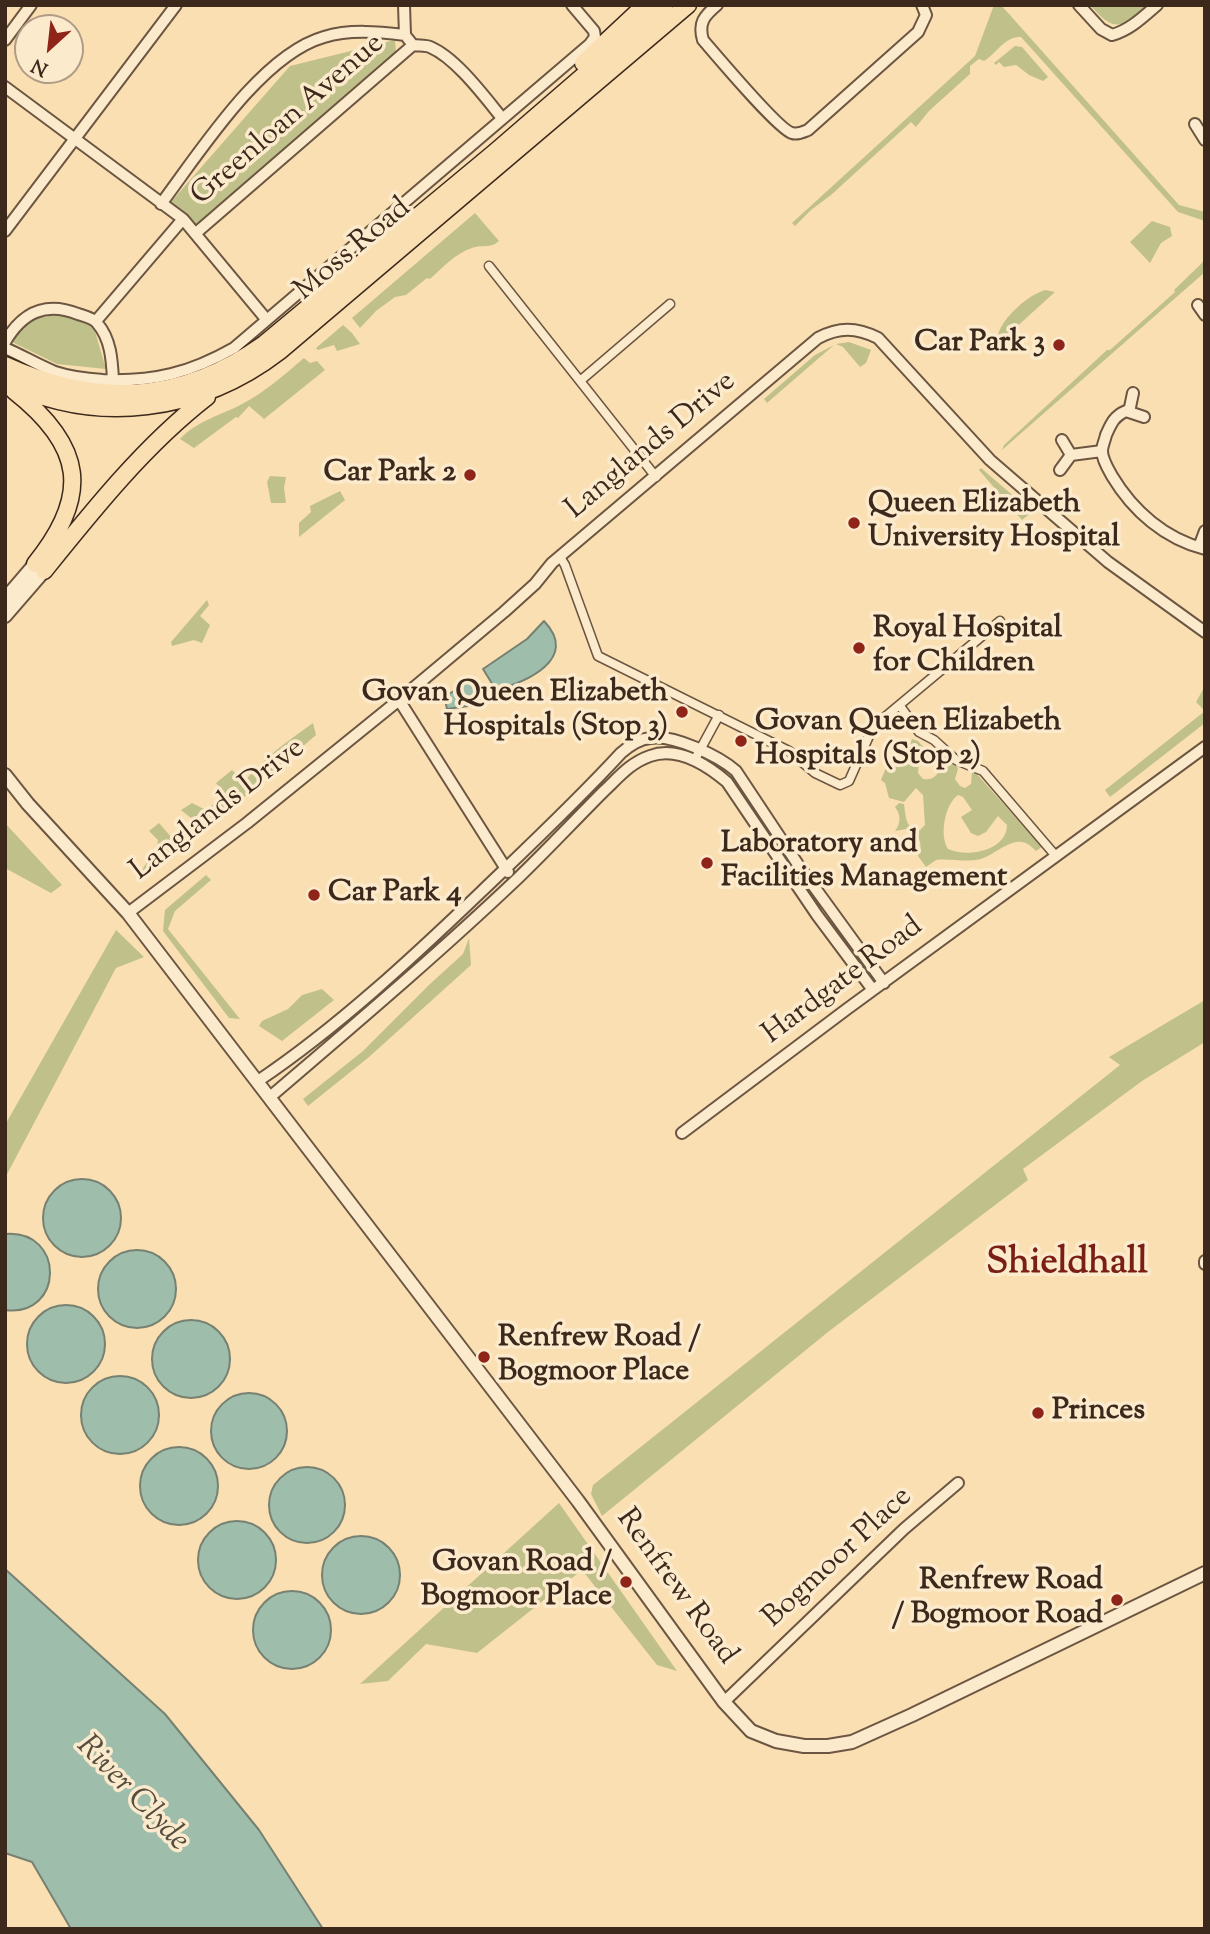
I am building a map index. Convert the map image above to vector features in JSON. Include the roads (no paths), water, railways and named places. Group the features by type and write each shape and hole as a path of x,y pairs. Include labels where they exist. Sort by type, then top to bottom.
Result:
{"main road":[{"path":"495,152 645,5"},
{"name":"Moss Road","path":"5,365 26,375 69,388 117,395 161,390 226,369 264,344 495,152 665,5"},
{"name":"Moss Road","path":"5,383 55,401 78,406 115,409 150,407 218,389 257,368 281,351 688,5"},
{"path":"624,60 699,13"},
{"path":"5,383 40,412 53,428 71,468 72,489 66,516 39,567"},
{"path":"39,567 178,420 218,389"}],"street":[{"path":"5,40 31,5"},
{"path":"5,232 176,5"},
{"path":"404,5 405,35 414,45 429,46 448,60 478,89 502,118"},
{"path":"113,380 112,354 96,321 57,308 45,309 25,317 13,329 5,345 55,372 84,379 113,380 146,380 181,373 234,348 593,41 595,37 591,26 572,5"},
{"path":"718,5 704,15 699,13 703,40 774,119 789,133 795,134 808,130 918,32 926,15 922,5"},
{"path":"1079,5 1101,29 1112,34 1122,32 1133,25 1157,5"},
{"path":"161,204 225,119 284,57 300,46 326,36 360,32 405,35"},
{"name":"Greenloan Avenue","path":"196,233 414,45"},
{"path":"5,87 183,219 266,319"},
{"path":"1195,124 1204,136"},
{"name":"Greenloan Avenue","path":"96,321 183,219"},
{"path":"489,266 656,477"},
{"path":"580,380 670,304"},
{"name":"Langlands Drive","path":"128,913 206,856 398,700 504,612 560,557 818,338 835,330 860,330 878,338 1005,474 1108,562 1205,632"},
{"path":"1129,412 1133,393"},
{"path":"1144,417 1129,412 1121,413 1112,420 1102,451 1118,486 1137,510 1162,530 1202,548 1205,531"},
{"path":"1062,440 1071,455"},
{"path":"1060,470 1071,455 1102,451"},
{"path":"560,557 598,656 789,751 815,773 840,785 849,781 873,727 1000,621"},
{"path":"7,604 39,567"},
{"path":"398,700 515,880"},
{"path":"900,706 919,732 934,740 956,760 983,771 1055,855"},
{"path":"697,756 719,715"},
{"path":"258,1081 429,942 547,831 630,745 650,738 665,738 697,756 733,789 817,915 873,990"},
{"name":"Hardgate Road","path":"682,1133 1055,855 1205,747"},
{"path":"270,1097 447,945 626,768 652,755 666,753 697,756 729,766 741,778 799,866 884,983"},
{"name":"Renfrew Road","path":"5,775 27,804 128,913 578,1501 724,1702 751,1731 776,1741 804,1746 828,1746 852,1741 912,1715 1205,1573"},
{"name":"Bogmoor Place","path":"724,1702 904,1529 958,1483"}],"water":[{"path":"544,621 554,635 556,647 553,657 534,675 496,690 483,669 527,639"},
{"path":"474,678 485,697 468,706 447,709 445,700 449,694"},
{"path":"82,1179 97,1182 110,1190 118,1203 121,1218 118,1233 110,1246 97,1254 82,1257 67,1254 54,1246 46,1233 43,1218 46,1203 54,1190 67,1182"},
{"path":"5,1234 25,1236 39,1245 47,1258 50,1273 47,1288 38,1301 24,1309 5,1310"},
{"path":"137,1250 152,1253 169,1267 176,1289 173,1304 159,1321 137,1328 122,1325 105,1311 98,1289 101,1274 115,1257"},
{"path":"66,1305 81,1308 94,1316 102,1329 105,1344 102,1359 94,1372 81,1380 66,1383 51,1380 38,1372 30,1359 27,1344 30,1329 38,1316 51,1308"},
{"path":"191,1320 206,1323 223,1337 230,1359 227,1374 213,1391 191,1398 176,1395 159,1381 152,1359 155,1344 169,1327"},
{"path":"120,1376 135,1379 152,1393 159,1415 156,1430 142,1447 120,1454 105,1451 88,1437 81,1415 84,1400 98,1383"},
{"path":"242,1393 256,1393 270,1399 281,1410 285,1416 285,1446 276,1458 264,1467 242,1469 228,1463 217,1452 211,1438 211,1424 217,1410 228,1399"},
{"path":"179,1447 194,1450 207,1458 215,1471 218,1486 215,1501 207,1514 194,1522 179,1525 164,1522 151,1514 143,1501 140,1486 143,1471 151,1458 164,1450"},
{"path":"307,1467 322,1470 334,1478 342,1490 345,1505 342,1520 334,1532 322,1540 307,1543 292,1540 280,1532 272,1520 269,1505 272,1490 280,1478 292,1470"},
{"path":"237,1521 252,1524 269,1538 276,1560 273,1575 259,1592 237,1599 222,1596 205,1582 198,1560 201,1545 215,1528"},
{"path":"361,1536 376,1539 388,1548 397,1560 400,1575 397,1590 388,1602 376,1611 361,1614 346,1611 334,1602 325,1590 322,1575 325,1560 334,1548 346,1539"},
{"name":"River Clyde","path":"5,1569 165,1714 259,1830 323,1929 71,1929 32,1862 5,1853"},
{"path":"292,1591 307,1594 320,1602 328,1615 331,1630 328,1645 320,1658 307,1666 292,1669 277,1666 264,1658 256,1645 253,1630 256,1615 264,1602 277,1594"}],"place":[{"name":"Car Park 3","path":"1059,345"},
{"name":"Car Park 2","path":"470,475"},
{"name":"Queen Elizabeth University Hospital","path":"854,523"},
{"name":"Royal Hospital for Children","path":"859,648"},
{"name":"Govan Queen Elizabeth Hospitals (Stop 3)","path":"682,712"},
{"name":"Govan Queen Elizabeth Hospitals (Stop 2)","path":"741,741"},
{"name":"Laboratory and Facilities Management","path":"707,863"},
{"name":"Car Park 4","path":"314,895"},
{"name":"Renfrew Road / Bogmoor Place","path":"484,1357"},
{"name":"Princes","path":"1038,1413"},
{"name":"Govan Road / Bogmoor Place","path":"626,1582"},
{"name":"Renfrew Road / Bogmoor Road","path":"1117,1600"}],"district":[{"name":"Shieldhall","path":"1067,1266"}]}
